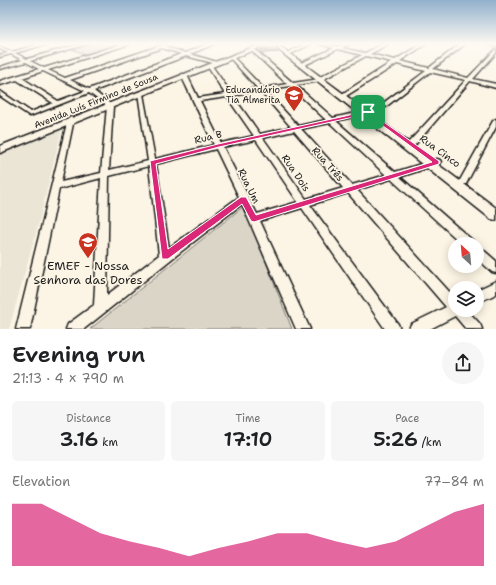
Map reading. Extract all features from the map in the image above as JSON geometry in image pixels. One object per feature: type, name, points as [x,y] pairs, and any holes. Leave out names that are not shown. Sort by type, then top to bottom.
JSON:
[{"type":"street","points":[[23,59],[91,92],[109,105],[100,309]]},
{"type":"street","points":[[0,68],[32,59]]},
{"type":"street","points":[[0,83],[78,59]]},
{"type":"street","points":[[65,80],[126,59]]},
{"type":"street","points":[[0,93],[27,114],[33,113],[173,59]]},
{"type":"street","points":[[199,59],[212,65]]},
{"type":"street","name":"Avenida Luís Firmino de Sousa","points":[[109,105],[226,59]]},
{"type":"street","name":"Avenida Luís Firmino de Sousa","points":[[212,65],[228,59]]},
{"type":"street","name":"Rua Três","points":[[233,59],[262,89],[448,300]]},
{"type":"street","points":[[261,59],[332,120],[461,237]]},
{"type":"street","name":"Rua Cinco","points":[[294,59],[411,144],[496,215]]},
{"type":"street","name":"Rua Cinco","points":[[297,59],[320,79],[344,94],[434,164],[463,182],[496,206]]},
{"type":"street","points":[[303,64],[313,59]]},
{"type":"street","points":[[197,100],[320,79],[357,59]]},
{"type":"street","points":[[382,59],[496,86]]},
{"type":"street","points":[[344,94],[402,59]]},
{"type":"street","points":[[368,113],[431,71],[445,59]]},
{"type":"street","points":[[411,144],[487,59]]},
{"type":"street","name":"Rua Dois","points":[[212,65],[258,137],[393,329]]},
{"type":"street","points":[[6,76],[11,80]]},
{"type":"street","name":"Avenida Luís Firmino de Sousa","points":[[0,150],[109,105],[185,76]]},
{"type":"street","name":"Rua Um","points":[[185,76],[243,199],[254,219],[303,329]]},
{"type":"street","points":[[18,78],[58,104]]},
{"type":"street","points":[[140,94],[152,162],[165,256]]},
{"type":"street","name":"Rua B","points":[[55,187],[218,146],[368,113]]},
{"type":"street","points":[[23,329],[70,121]]},
{"type":"street","name":"Avenida Luís Firmino de Sousa","points":[[0,146],[70,121]]},
{"type":"street","points":[[463,182],[496,121]]},
{"type":"street","points":[[254,219],[434,164]]},
{"type":"street","points":[[74,329],[165,256],[243,199]]},
{"type":"street","points":[[484,258],[496,268]]},
{"type":"street","points":[[484,294],[496,288]]},
{"type":"street","points":[[416,329],[448,312]]},
{"type":"street","points":[[464,317],[475,329]]},
{"type":"shaded area","points":[[62,129],[39,222],[9,329],[0,329],[0,154]]},
{"type":"shaded area","points":[[244,206],[292,329],[90,329]]},
{"type":"place","name":"Educandário Tia Almerita","points":[[294,112]]},
{"type":"place","name":"EMEF - Nossa Senhora das Dores","points":[[88,259]]},
{"type":"route","points":[[368,112],[437,162],[254,219],[243,199],[165,256],[152,162],[368,112]]}]
